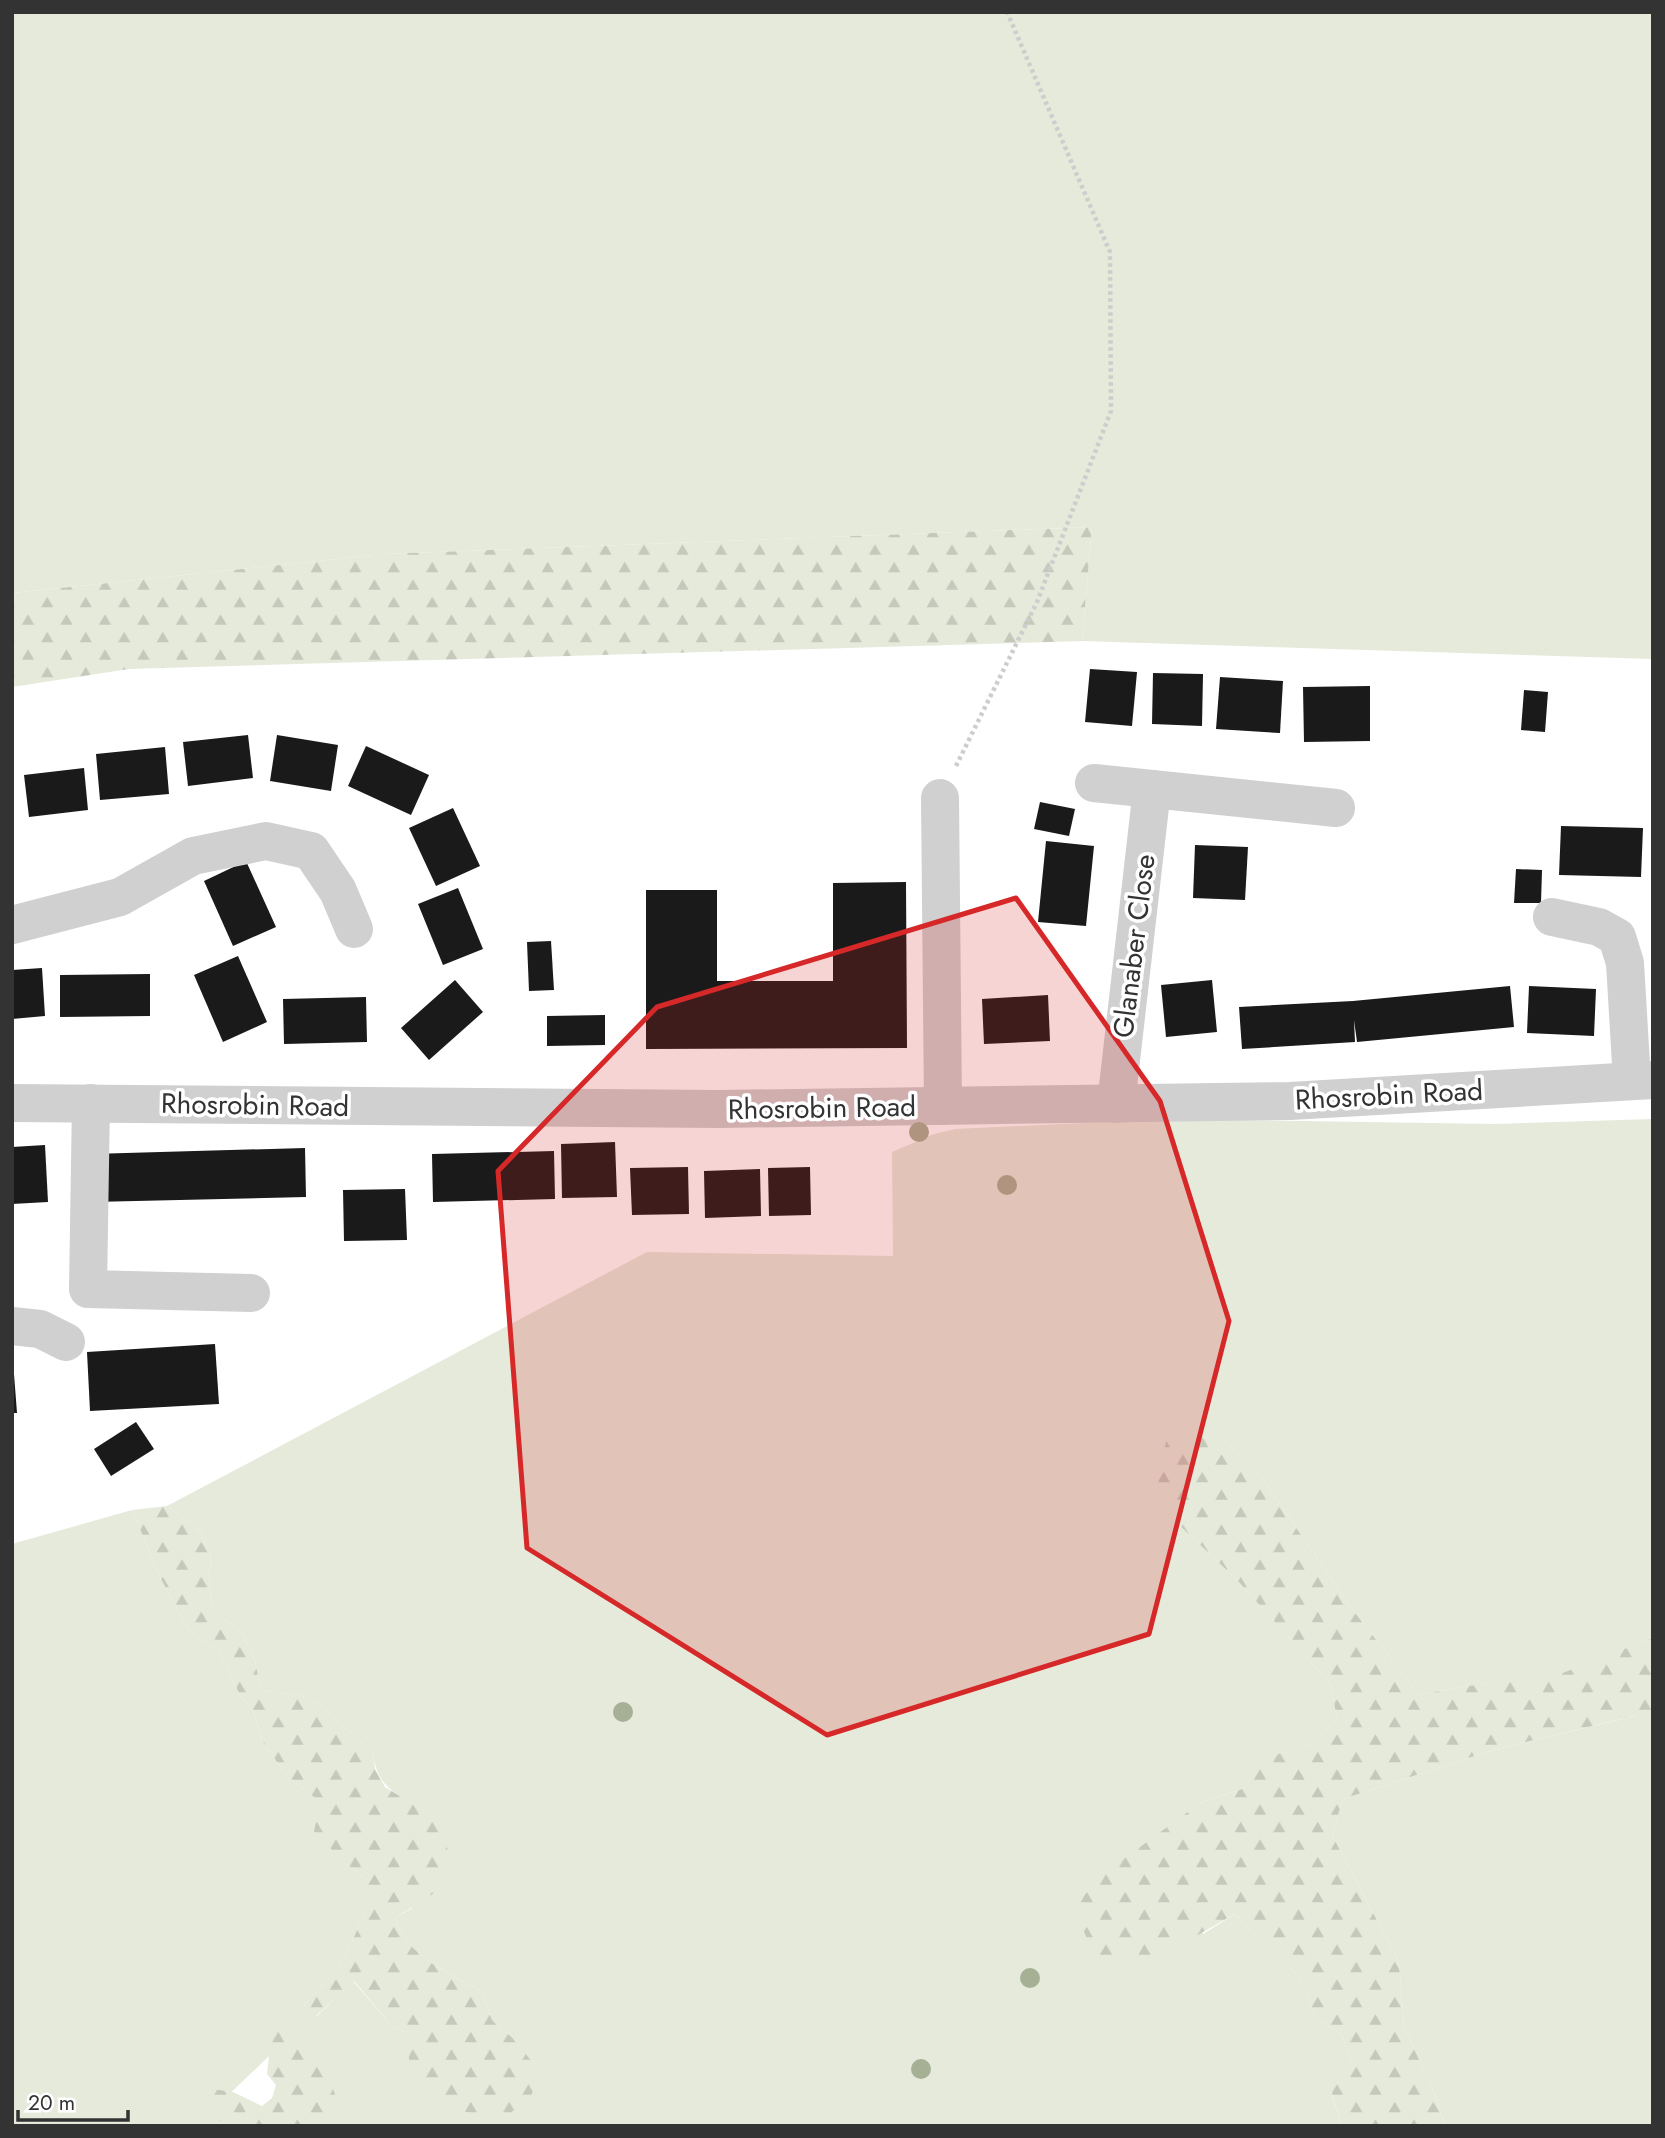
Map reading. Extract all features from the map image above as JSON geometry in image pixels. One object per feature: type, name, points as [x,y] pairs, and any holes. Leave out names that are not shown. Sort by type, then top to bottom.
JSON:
[{"type":"street","points":[[1094,783],[1336,808]]},
{"type":"street","name":"Glanaber Close","points":[[1116,1104],[1152,789]]},
{"type":"street","points":[[940,798],[943,1106]]},
{"type":"street","points":[[12,925],[120,897],[193,856],[266,841],[311,851],[338,891],[354,929]]},
{"type":"street","points":[[1552,917],[1599,927],[1617,937],[1625,963],[1642,1081]]},
{"type":"street","name":"Rhosrobin Road","points":[[12,1103],[719,1109],[1116,1104],[1290,1101],[1642,1081]]},
{"type":"street","points":[[91,1103],[88,1289],[251,1293]]},
{"type":"street","points":[[12,1326],[40,1329],[66,1342]]},
{"type":"path","points":[[940,798],[1037,602],[1111,411],[1110,251],[1007,12]]},
{"type":"highlighted area","points":[[1016,898],[1160,1101],[1229,1321],[1149,1634],[827,1735],[527,1548],[498,1171],[657,1007]]},
{"type":"green space","points":[[12,12],[1653,12],[1653,659],[1082,641],[1092,527],[384,554],[12,593]]},
{"type":"green space","points":[[1092,527],[1082,641],[129,669],[12,687],[12,593],[384,554]]},
{"type":"green space","points":[[1165,1119],[1495,1124],[1653,1119],[1653,1638],[1547,1680],[1465,1686],[1419,1695],[1349,1605],[1258,1472],[1223,1438],[1168,1437],[1157,1476],[1178,1524],[1237,1580],[1331,1685],[1337,1720],[1309,1744],[1264,1759],[1245,1788],[1200,1803],[1167,1830],[1203,1934],[1235,1914],[1300,1978],[1315,2017],[1342,2035],[1351,2063],[1331,2092],[1342,2126],[283,2126],[289,2037],[222,2101],[270,2126],[12,2126],[12,1544],[132,1510],[161,1579],[189,1631],[219,1652],[240,1695],[253,1711],[264,1744],[288,1777],[319,1801],[346,1864],[367,1880],[367,1908],[339,1968],[304,2005],[317,2016],[353,1981],[391,2025],[409,2034],[409,2063],[516,2041],[492,2020],[482,1992],[419,1953],[401,1932],[395,1918],[412,1908],[421,1809],[388,1787],[378,1774],[373,1753],[324,1708],[301,1695],[261,1691],[255,1661],[243,1634],[212,1610],[209,1580],[211,1556],[199,1530],[167,1506],[647,1252],[893,1256],[892,1152],[934,1134],[956,1129]]},
{"type":"green space","points":[[1168,1436],[1223,1438],[1258,1472],[1349,1605],[1419,1695],[1465,1686],[1547,1679],[1653,1638],[1653,1723],[1634,1716],[1493,1750],[1343,1799],[1332,1835],[1399,1962],[1404,2027],[1432,2087],[1445,2126],[1342,2126],[1331,2091],[1351,2063],[1342,2035],[1315,2017],[1300,1978],[1235,1914],[1143,1966],[1094,1955],[1073,1906],[1110,1869],[1200,1803],[1245,1788],[1263,1759],[1309,1744],[1337,1720],[1331,1685],[1237,1580],[1178,1524],[1156,1476]]},
{"type":"green space","points":[[167,1506],[199,1530],[211,1556],[209,1580],[212,1610],[243,1634],[255,1661],[261,1691],[301,1695],[324,1708],[373,1753],[375,1769],[385,1787],[421,1809],[445,1833],[449,1861],[439,1890],[395,1918],[401,1932],[419,1953],[482,1992],[492,2020],[516,2041],[538,2070],[532,2094],[505,2118],[466,2112],[435,2092],[409,2063],[409,2034],[391,2025],[354,1981],[316,2016],[304,2005],[339,1968],[367,1908],[367,1880],[346,1864],[314,1832],[319,1801],[288,1777],[264,1744],[253,1711],[240,1695],[219,1652],[189,1631],[161,1579],[132,1510]]},
{"type":"green space","points":[[1635,1716],[1653,1723],[1653,2126],[1445,2126],[1432,2087],[1404,2027],[1399,1962],[1332,1835],[1343,1799],[1493,1750]]},
{"type":"green space","points":[[278,2024],[301,2026],[334,2092],[335,2097],[330,2108],[316,2126],[241,2126],[217,2120],[203,2102],[212,2089],[233,2092],[262,2106],[272,2098],[276,2085],[267,2074],[271,2039]]},
{"type":"building","points":[[1090,669],[1137,672],[1132,726],[1085,722]]},
{"type":"building","points":[[1153,673],[1203,674],[1202,726],[1152,724]]},
{"type":"building","points":[[1220,677],[1283,681],[1280,733],[1216,729]]},
{"type":"building","points":[[1370,686],[1370,741],[1304,742],[1303,687]]},
{"type":"building","points":[[1524,690],[1548,692],[1545,732],[1521,730]]},
{"type":"building","points":[[248,735],[253,778],[188,786],[183,742]]},
{"type":"building","points":[[277,735],[338,745],[331,791],[270,781]]},
{"type":"building","points":[[366,746],[429,775],[411,815],[348,786]]},
{"type":"building","points":[[165,747],[169,794],[100,800],[96,754]]},
{"type":"building","points":[[84,768],[88,810],[29,817],[24,775]]},
{"type":"building","points":[[1040,802],[1075,809],[1069,836],[1034,829]]},
{"type":"building","points":[[453,808],[480,866],[436,886],[409,828]]},
{"type":"building","points":[[1561,826],[1643,828],[1641,877],[1559,875]]},
{"type":"building","points":[[1046,841],[1094,846],[1086,926],[1038,922]]},
{"type":"building","points":[[1195,845],[1248,847],[1245,900],[1193,898]]},
{"type":"building","points":[[246,861],[276,927],[233,946],[204,881]]},
{"type":"building","points":[[1516,869],[1542,870],[1541,903],[1514,903]]},
{"type":"building","points":[[906,882],[907,1048],[646,1049],[646,890],[717,890],[717,981],[833,981],[833,883]]},
{"type":"building","points":[[458,888],[483,949],[443,965],[418,904]]},
{"type":"building","points":[[551,941],[554,990],[529,991],[527,942]]},
{"type":"building","points":[[238,956],[267,1022],[223,1042],[194,975]]},
{"type":"building","points":[[42,968],[45,1016],[12,1019],[12,970]]},
{"type":"building","points":[[150,974],[150,1016],[60,1017],[60,975]]},
{"type":"building","points":[[455,980],[483,1012],[429,1060],[401,1028]]},
{"type":"building","points":[[1212,980],[1217,1032],[1166,1037],[1161,985]]},
{"type":"building","points":[[1510,986],[1514,1027],[1357,1042],[1354,1020],[1355,1042],[1242,1049],[1239,1007],[1353,1001]]},
{"type":"building","points":[[1529,986],[1596,989],[1594,1036],[1527,1033]]},
{"type":"building","points":[[1048,995],[1050,1041],[984,1044],[982,999]]},
{"type":"building","points":[[366,997],[367,1042],[284,1044],[283,999]]},
{"type":"building","points":[[605,1015],[605,1045],[547,1046],[547,1016]]},
{"type":"building","points":[[615,1142],[617,1197],[562,1198],[561,1144]]},
{"type":"building","points":[[45,1145],[48,1202],[12,1204],[12,1147]]},
{"type":"building","points":[[305,1148],[306,1197],[92,1202],[91,1154]]},
{"type":"building","points":[[554,1151],[555,1199],[433,1202],[432,1154]]},
{"type":"building","points":[[688,1167],[689,1214],[632,1215],[630,1168]]},
{"type":"building","points":[[810,1167],[811,1215],[769,1216],[768,1168]]},
{"type":"building","points":[[760,1169],[761,1216],[705,1218],[704,1171]]},
{"type":"building","points":[[405,1189],[407,1240],[344,1241],[343,1190]]},
{"type":"building","points":[[215,1344],[219,1404],[90,1411],[87,1352]]},
{"type":"building","points":[[14,1374],[17,1413],[12,1413]]},
{"type":"building","points":[[136,1422],[154,1449],[111,1476],[94,1449]]}]
